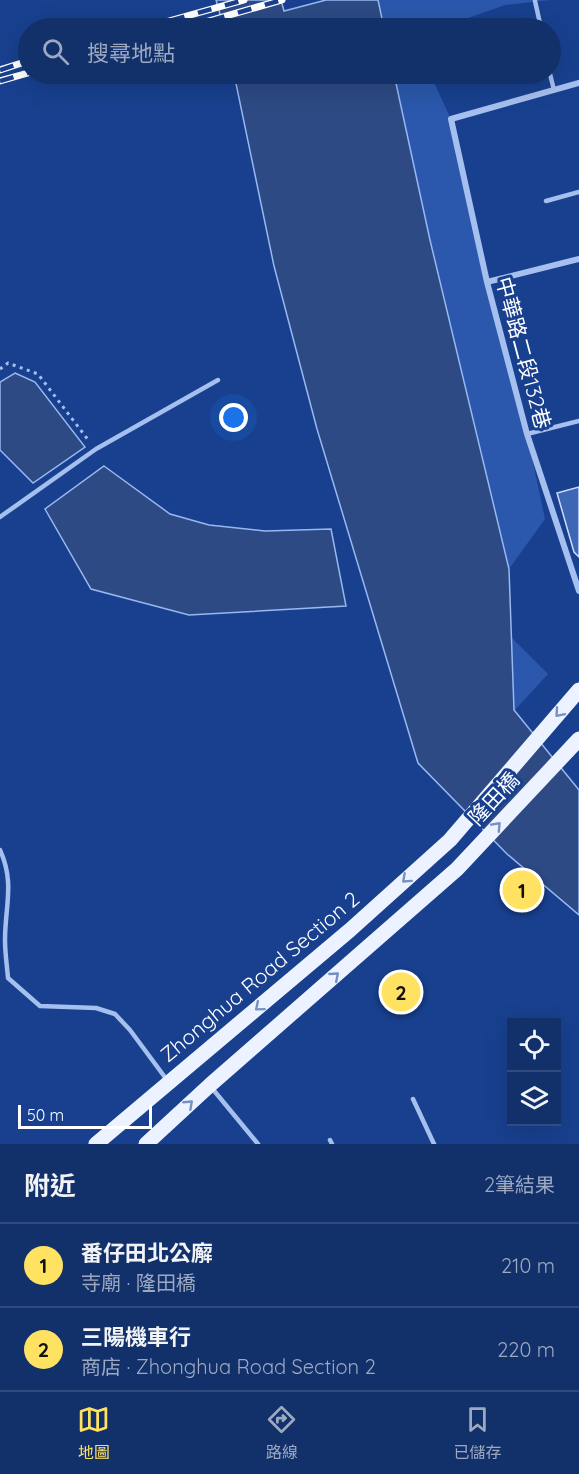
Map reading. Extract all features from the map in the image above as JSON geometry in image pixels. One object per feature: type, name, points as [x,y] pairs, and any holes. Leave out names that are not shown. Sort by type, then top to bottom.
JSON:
[{"type":"main road","name":"隆田橋","points":[[450,840],[579,690]]},
{"type":"main road","name":"隆田橋","points":[[210,1085],[457,869],[579,739]]},
{"type":"main road","name":"Zhonghua Road Section 2","points":[[96,1144],[350,930],[450,840]]},
{"type":"main road","points":[[146,1144],[210,1085]]},
{"type":"street","points":[[554,90],[579,83]]},
{"type":"street","name":"中華路二段132巷","points":[[554,90],[451,119],[487,282],[528,434],[579,591]]},
{"type":"street","points":[[487,282],[579,259]]},
{"type":"lane","points":[[535,2],[539,18]]},
{"type":"lane","points":[[552,84],[554,90]]},
{"type":"lane","points":[[546,201],[579,192]]},
{"type":"lane","points":[[0,517],[96,449],[218,380]]},
{"type":"lane","points":[[528,434],[579,421]]},
{"type":"lane","points":[[0,850],[7,866],[10,886],[5,940],[8,978],[40,1006],[96,1008],[115,1014],[130,1030],[168,1083]]},
{"type":"lane","points":[[210,1085],[258,1144]]},
{"type":"lane","points":[[413,1099],[434,1144]]},
{"type":"path","points":[[0,369],[8,363],[38,374],[96,449]]},
{"type":"shaded area","points":[[216,0],[281,0],[284,11],[326,0],[378,0],[382,18],[221,18]]},
{"type":"shaded area","points":[[326,0],[550,0],[505,5],[468,18],[300,18]]},
{"type":"shaded area","points":[[236,84],[396,84],[430,240],[509,569],[514,710],[579,790],[579,915],[507,854],[418,763],[317,429],[274,266]]},
{"type":"shaded area","points":[[295,84],[435,84],[451,119],[487,282],[527,434],[545,519],[509,569],[510,636],[548,674],[468,761],[418,763]]},
{"type":"shaded area","points":[[15,373],[35,382],[85,447],[33,483],[0,450],[0,382]]},
{"type":"shaded area","points":[[104,466],[170,514],[209,525],[265,531],[331,529],[346,606],[189,615],[91,589],[45,509]]},
{"type":"building","points":[[579,487],[579,557],[574,552],[557,493]]},
{"type":"building","points":[[529,883],[532,893],[515,896],[513,886]]},
{"type":"building","points":[[404,979],[414,992],[401,1006],[388,993]]},
{"type":"railway","points":[[180,18],[244,0]]},
{"type":"railway","points":[[219,18],[282,0]]},
{"type":"railway","points":[[0,70],[18,64]]},
{"type":"railway","points":[[0,81],[18,76]]},
{"type":"place","name":"番仔田北公廨","points":[[522,890]]},
{"type":"place","name":"三陽機車行","points":[[401,992]]}]
